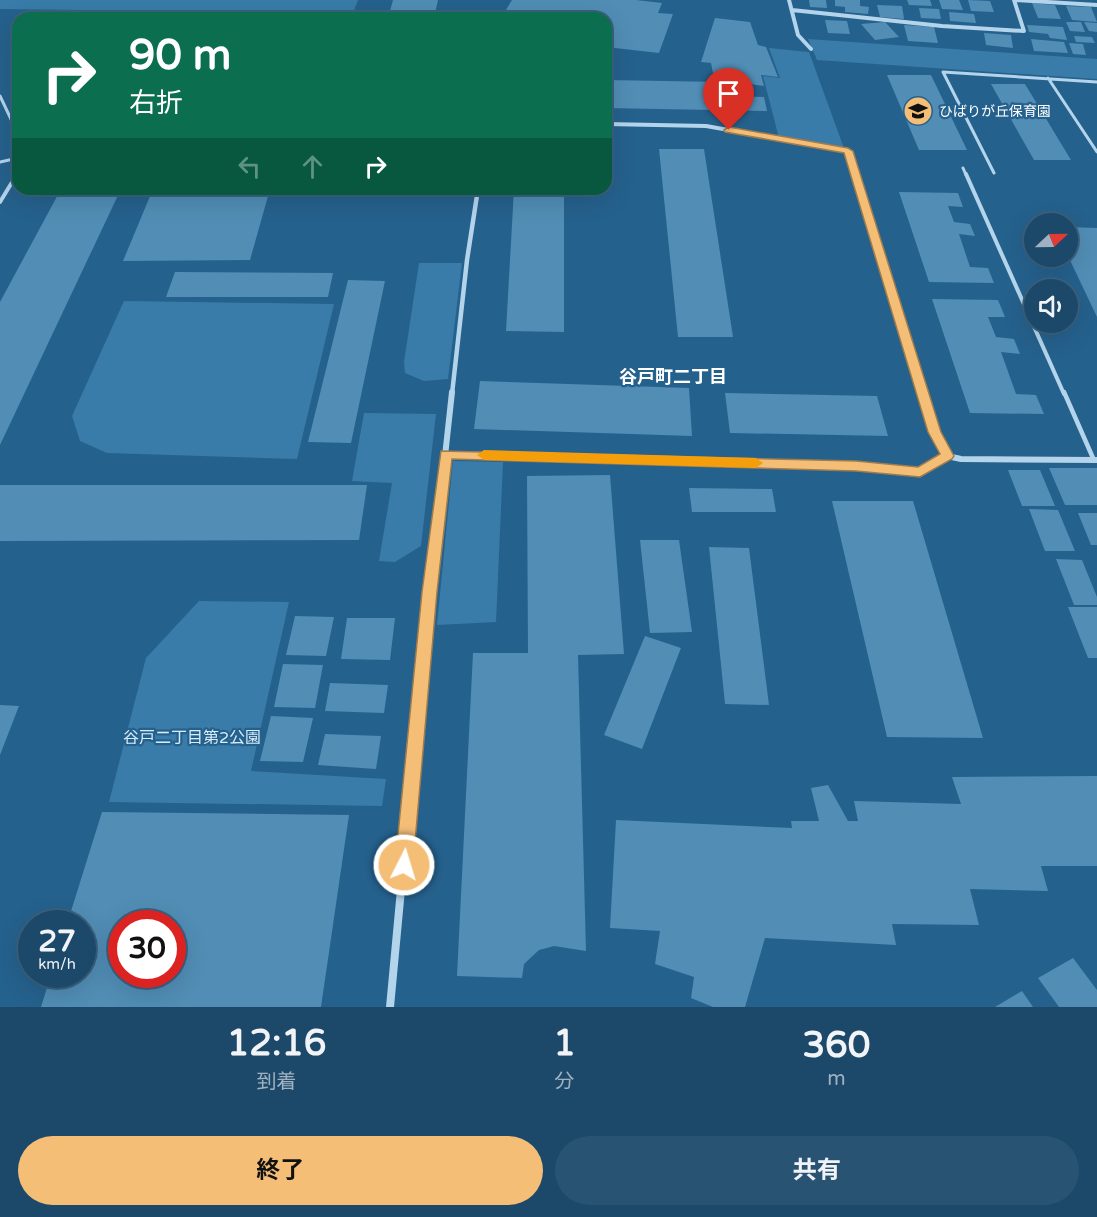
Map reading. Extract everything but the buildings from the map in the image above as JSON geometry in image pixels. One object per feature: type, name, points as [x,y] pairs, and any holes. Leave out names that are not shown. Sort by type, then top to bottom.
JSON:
[{"type":"street","points":[[789,0],[798,35],[811,49]]},
{"type":"street","points":[[792,10],[942,26],[1024,31],[1014,0],[1096,6]]},
{"type":"street","points":[[612,124],[706,126],[848,151],[935,432],[947,456]]},
{"type":"street","points":[[390,1007],[429,592],[467,260],[477,195]]},
{"type":"street","points":[[446,454],[856,466],[920,472],[947,456],[961,459],[1095,459]]},
{"type":"lane","points":[[994,173],[943,72],[1097,82]]},
{"type":"lane","points":[[1048,78],[1097,152]]},
{"type":"lane","points":[[0,96],[12,121]]},
{"type":"lane","points":[[963,168],[1095,459]]},
{"type":"lane","points":[[0,202],[12,182]]},
{"type":"green space","points":[[0,0],[358,0],[353,12],[0,9]]},
{"type":"green space","points":[[808,39],[1097,59],[1097,79],[817,60]]},
{"type":"green space","points":[[769,48],[809,52],[845,151],[779,138],[763,76],[780,78]]},
{"type":"green space","points":[[419,263],[462,263],[448,379],[424,381],[405,373],[404,362]]},
{"type":"green space","points":[[124,301],[334,304],[297,459],[107,453],[80,441],[72,416]]},
{"type":"green space","points":[[364,413],[436,414],[421,546],[395,562],[379,561],[392,483],[352,481]]},
{"type":"green space","points":[[453,461],[503,462],[496,622],[437,625]]},
{"type":"green space","name":"谷戸二丁目第2公園","points":[[199,601],[289,602],[251,771],[386,779],[382,806],[109,802],[146,658]]},
{"type":"slow traffic","points":[[484,455],[756,463]]},
{"type":"place","name":"ひばりが丘保育園","points":[[918,111]]},
{"type":"district","name":"谷戸町二丁目","points":[[673,377]]},
{"type":"route","points":[[404,865],[429,592],[446,454],[856,466],[920,472],[947,456],[935,432],[848,151],[729,130]]}]
